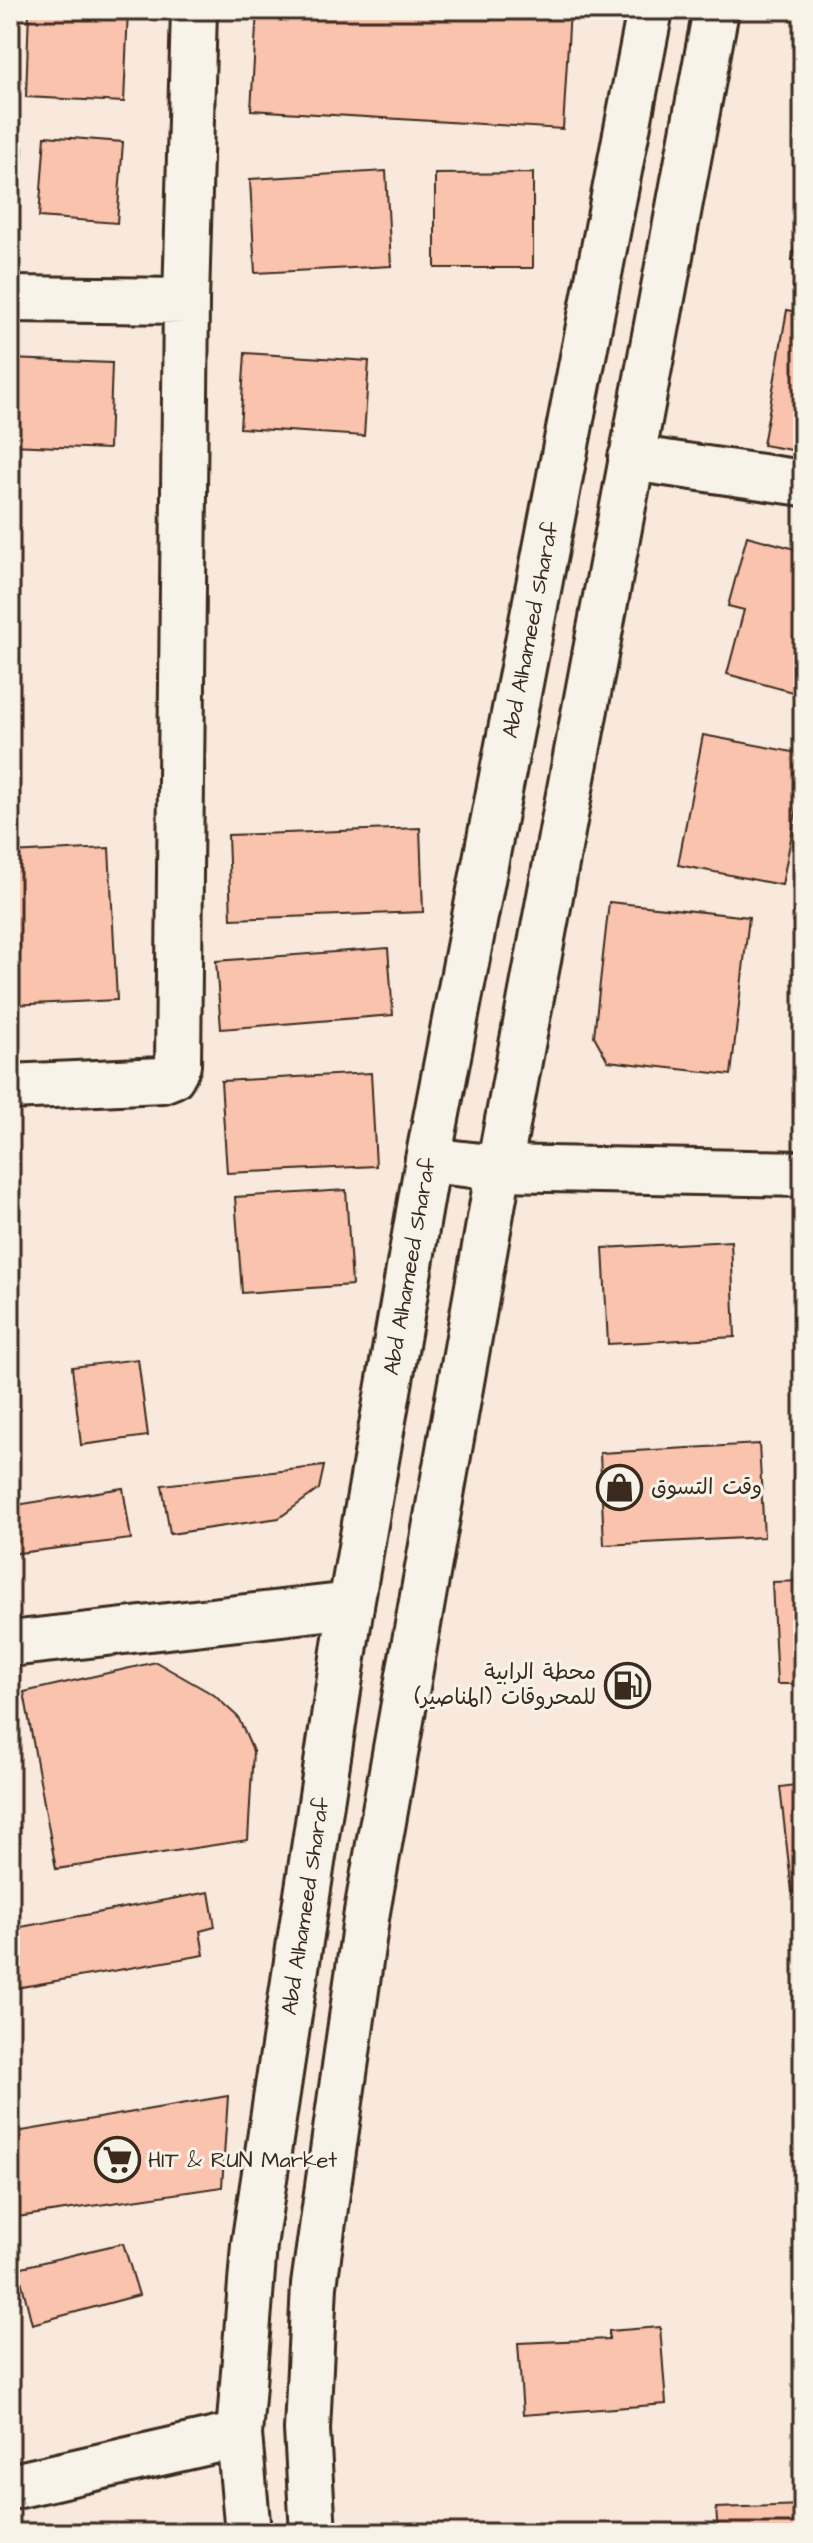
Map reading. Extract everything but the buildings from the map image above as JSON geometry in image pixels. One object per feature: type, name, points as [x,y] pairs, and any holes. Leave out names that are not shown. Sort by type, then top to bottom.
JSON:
[{"type":"main road","points":[[10,1087],[162,1080],[172,1076],[178,1065],[186,301],[194,10]]},
{"type":"main road","name":"Abd Alhameed Sharaf","points":[[248,2533],[239,2435],[254,2245],[351,1605],[428,1160],[650,10]]},
{"type":"main road","points":[[313,2533],[307,2430],[314,2285],[367,1912],[499,1168],[716,10]]},
{"type":"main road","points":[[10,299],[186,301]]},
{"type":"main road","points":[[631,458],[803,483]]},
{"type":"main road","points":[[428,1160],[499,1168],[803,1174]]},
{"type":"main road","points":[[10,1644],[351,1605]]},
{"type":"main road","points":[[10,2487],[239,2435]]},
{"type":"place","name":"وقت التسوق","points":[[620,1487]]},
{"type":"place","name":"محطة الرابية للمحروقات (المناصير)","points":[[627,1685]]},
{"type":"place","name":"HIT & RUN Market","points":[[117,2160]]}]
